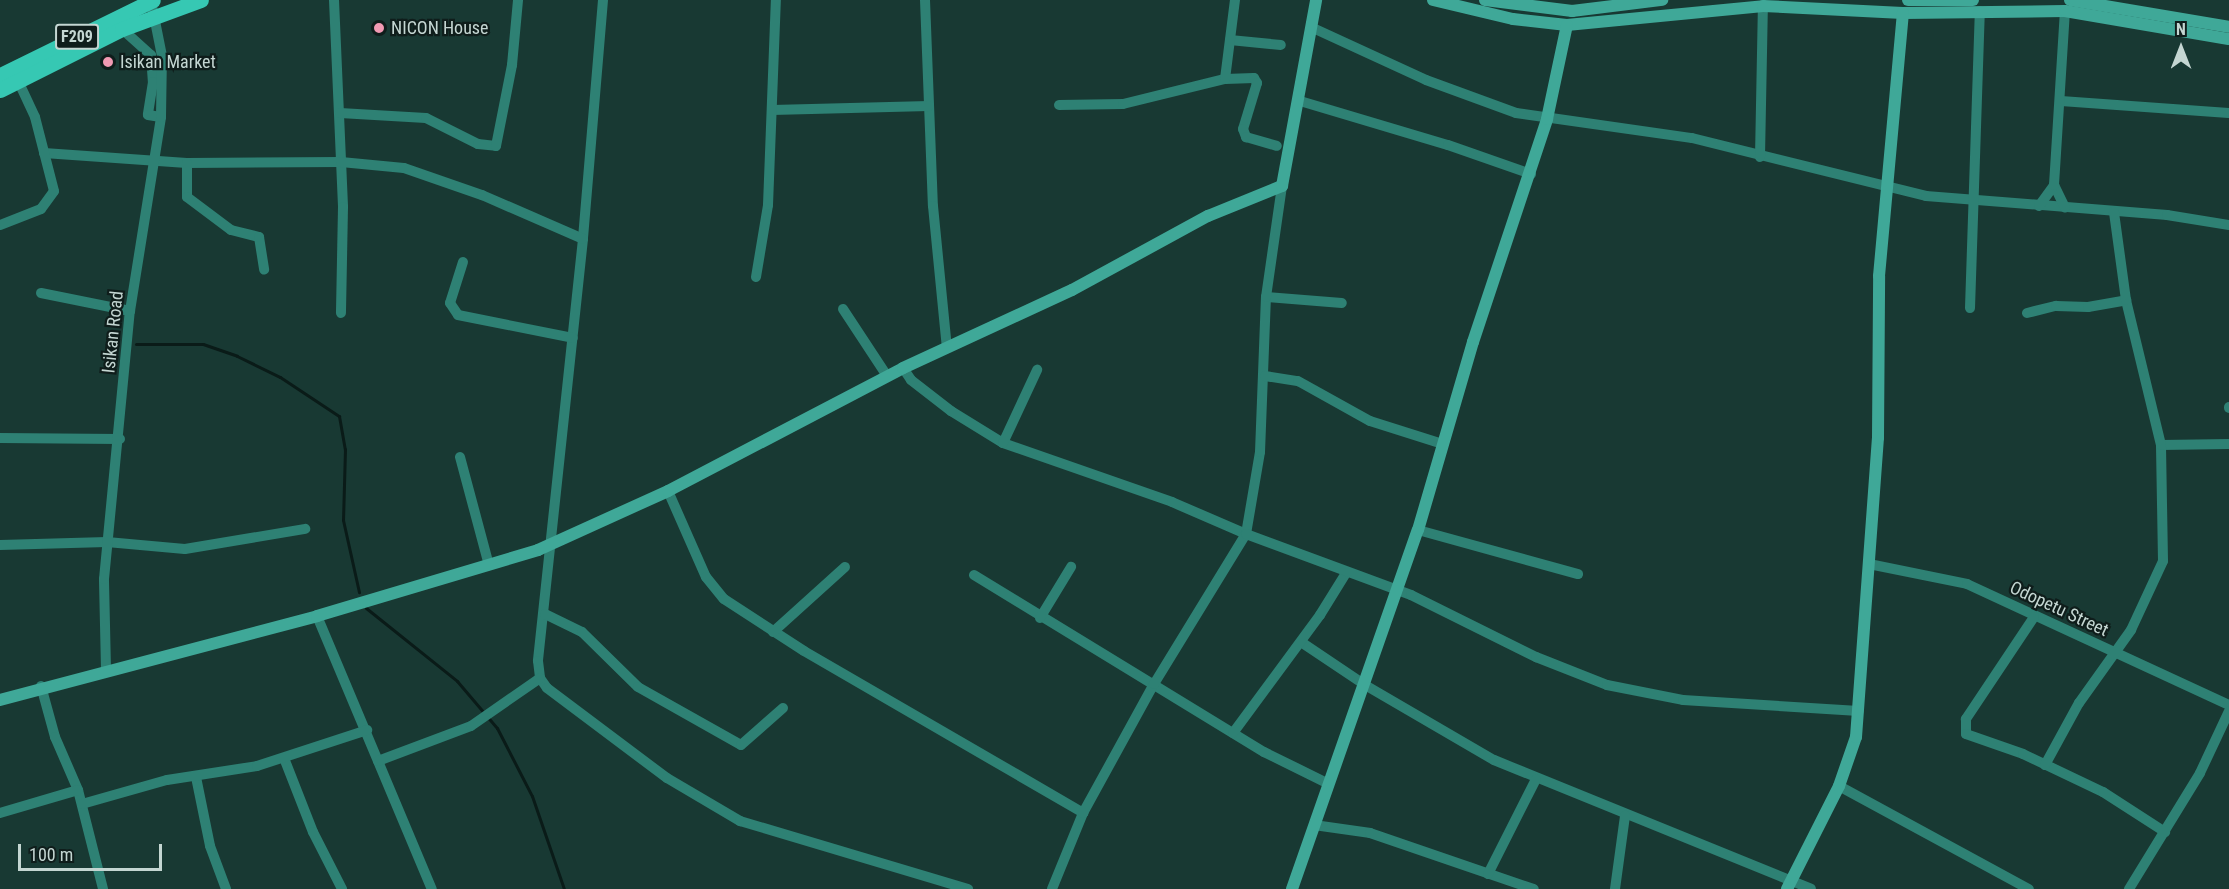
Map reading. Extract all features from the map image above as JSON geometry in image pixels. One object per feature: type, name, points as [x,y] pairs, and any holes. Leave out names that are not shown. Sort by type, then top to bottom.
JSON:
[{"type":"main road","name":"F209","points":[[0,75],[153,5],[201,0]]},
{"type":"main road","name":"F209","points":[[0,90],[122,29],[153,5]]},
{"type":"street","points":[[334,0],[340,113],[341,314]]},
{"type":"street","points":[[340,113],[426,118],[478,144],[496,146],[512,65],[518,0]]},
{"type":"street","points":[[603,0],[584,239],[545,614],[538,661],[540,678],[547,688],[668,778],[740,822],[968,889]]},
{"type":"street","points":[[756,277],[768,205],[777,0]]},
{"type":"street","points":[[925,0],[929,106],[947,348]]},
{"type":"street","points":[[1225,79],[1235,0]]},
{"type":"street","points":[[1052,889],[1083,813],[1154,684],[1246,534],[1260,452],[1265,376],[1266,297],[1282,186],[1300,101],[1316,0]]},
{"type":"street","points":[[1433,0],[1450,2],[1513,19],[1567,25],[1682,6],[1763,6],[1903,13],[2067,6],[2229,27]]},
{"type":"street","points":[[1485,0],[1551,10],[1662,0]]},
{"type":"street","points":[[1908,0],[1973,0]]},
{"type":"street","name":"Isikan Road","points":[[106,669],[102,622],[107,542],[120,439],[130,311],[156,161],[161,117],[162,56],[153,5]]},
{"type":"street","points":[[1761,157],[1763,6]]},
{"type":"street","points":[[2067,6],[2229,39]]},
{"type":"street","points":[[2065,208],[2054,185],[2067,6]]},
{"type":"street","points":[[1970,308],[1980,11]]},
{"type":"street","points":[[1789,885],[1839,786],[1856,737],[1878,438],[1879,276],[1903,13]]},
{"type":"street","points":[[1292,889],[1327,783],[1365,686],[1418,530],[1443,444],[1548,119],[1567,25]]},
{"type":"street","points":[[1313,28],[1484,103],[1548,119],[1692,138],[1761,157],[1886,184],[1899,190],[1975,202],[2114,212],[2229,225]]},
{"type":"street","points":[[122,29],[151,55],[153,82],[148,115],[161,117]]},
{"type":"street","points":[[1230,40],[1281,45]]},
{"type":"street","points":[[1059,105],[1123,104],[1225,79],[1254,78],[1257,82],[1243,129],[1246,137],[1277,146]]},
{"type":"street","points":[[0,225],[41,209],[51,200],[54,192],[35,117],[18,81]]},
{"type":"street","points":[[1300,101],[1448,145],[1531,174]]},
{"type":"street","points":[[2061,101],[2229,113]]},
{"type":"street","points":[[772,110],[929,106]]},
{"type":"street","points":[[44,153],[187,163],[341,162],[404,168],[439,179],[584,239]]},
{"type":"street","points":[[187,163],[187,197],[231,230],[259,237],[264,270]]},
{"type":"street","points":[[2039,206],[2054,185]]},
{"type":"street","points":[[0,699],[41,686],[317,616],[489,565],[552,543],[668,491],[903,368],[1071,290],[1208,216],[1282,186]]},
{"type":"street","points":[[2045,765],[2079,703],[2131,630],[2163,561],[2161,445],[2126,300],[2114,212]]},
{"type":"street","points":[[463,262],[450,303],[458,315],[573,338]]},
{"type":"street","points":[[41,293],[130,311]]},
{"type":"street","points":[[1266,297],[1341,303]]},
{"type":"street","points":[[2026,313],[2056,306],[2088,307],[2126,300]]},
{"type":"street","points":[[843,309],[887,376]]},
{"type":"street","points":[[903,368],[911,380],[951,411],[1003,443],[1172,502],[1395,593],[1411,596],[1536,657],[1607,685],[1683,700],[1859,711]]},
{"type":"street","points":[[1003,443],[1037,370]]},
{"type":"street","points":[[1265,376],[1298,381],[1370,421],[1443,444]]},
{"type":"street","points":[[0,438],[120,439]]},
{"type":"street","points":[[2161,445],[2229,444]]},
{"type":"street","points":[[460,457],[489,565]]},
{"type":"street","points":[[668,491],[712,588],[773,632],[1083,813]]},
{"type":"street","points":[[0,545],[107,542],[185,549],[305,530]]},
{"type":"street","points":[[1418,530],[1578,574]]},
{"type":"street","name":"Odopetu Street","points":[[1869,564],[1967,584],[2034,617],[2229,705]]},
{"type":"street","points":[[773,632],[845,567]]},
{"type":"street","points":[[1040,618],[1071,567]]},
{"type":"street","points":[[1233,733],[1300,642],[1346,573]]},
{"type":"street","points":[[974,575],[1040,618],[1233,733],[1327,783]]},
{"type":"street","points":[[545,614],[582,632],[638,687],[741,744],[783,708]]},
{"type":"street","points":[[317,616],[367,730],[432,889]]},
{"type":"street","points":[[2034,617],[1964,727],[1974,738],[2045,765],[2103,792],[2165,832]]},
{"type":"street","points":[[1300,642],[1365,686],[1494,760],[1789,885],[1811,889]]},
{"type":"street","points":[[378,761],[471,726],[540,678]]},
{"type":"street","points":[[41,686],[55,737],[78,790],[103,889]]},
{"type":"street","points":[[2129,889],[2200,773],[2229,711]]},
{"type":"street","points":[[82,804],[167,780],[196,777],[284,758],[367,730]]},
{"type":"street","points":[[284,758],[313,832],[342,889]]},
{"type":"street","points":[[196,777],[210,846],[226,889]]},
{"type":"street","points":[[1488,874],[1536,779]]},
{"type":"street","points":[[1839,786],[2029,889]]},
{"type":"street","points":[[0,813],[78,790]]},
{"type":"street","points":[[1615,889],[1625,816]]},
{"type":"street","points":[[1314,825],[1370,833],[1534,889]]},
{"type":"waterway","points":[[136,344],[203,344],[237,356],[280,377],[339,416],[345,449],[343,520],[359,592]]},
{"type":"waterway","points":[[366,608],[457,681],[497,728],[532,796],[564,889]]},
{"type":"place","name":"NICON House","points":[[379,28]]},
{"type":"place","name":"Isikan Market","points":[[108,62]]}]
